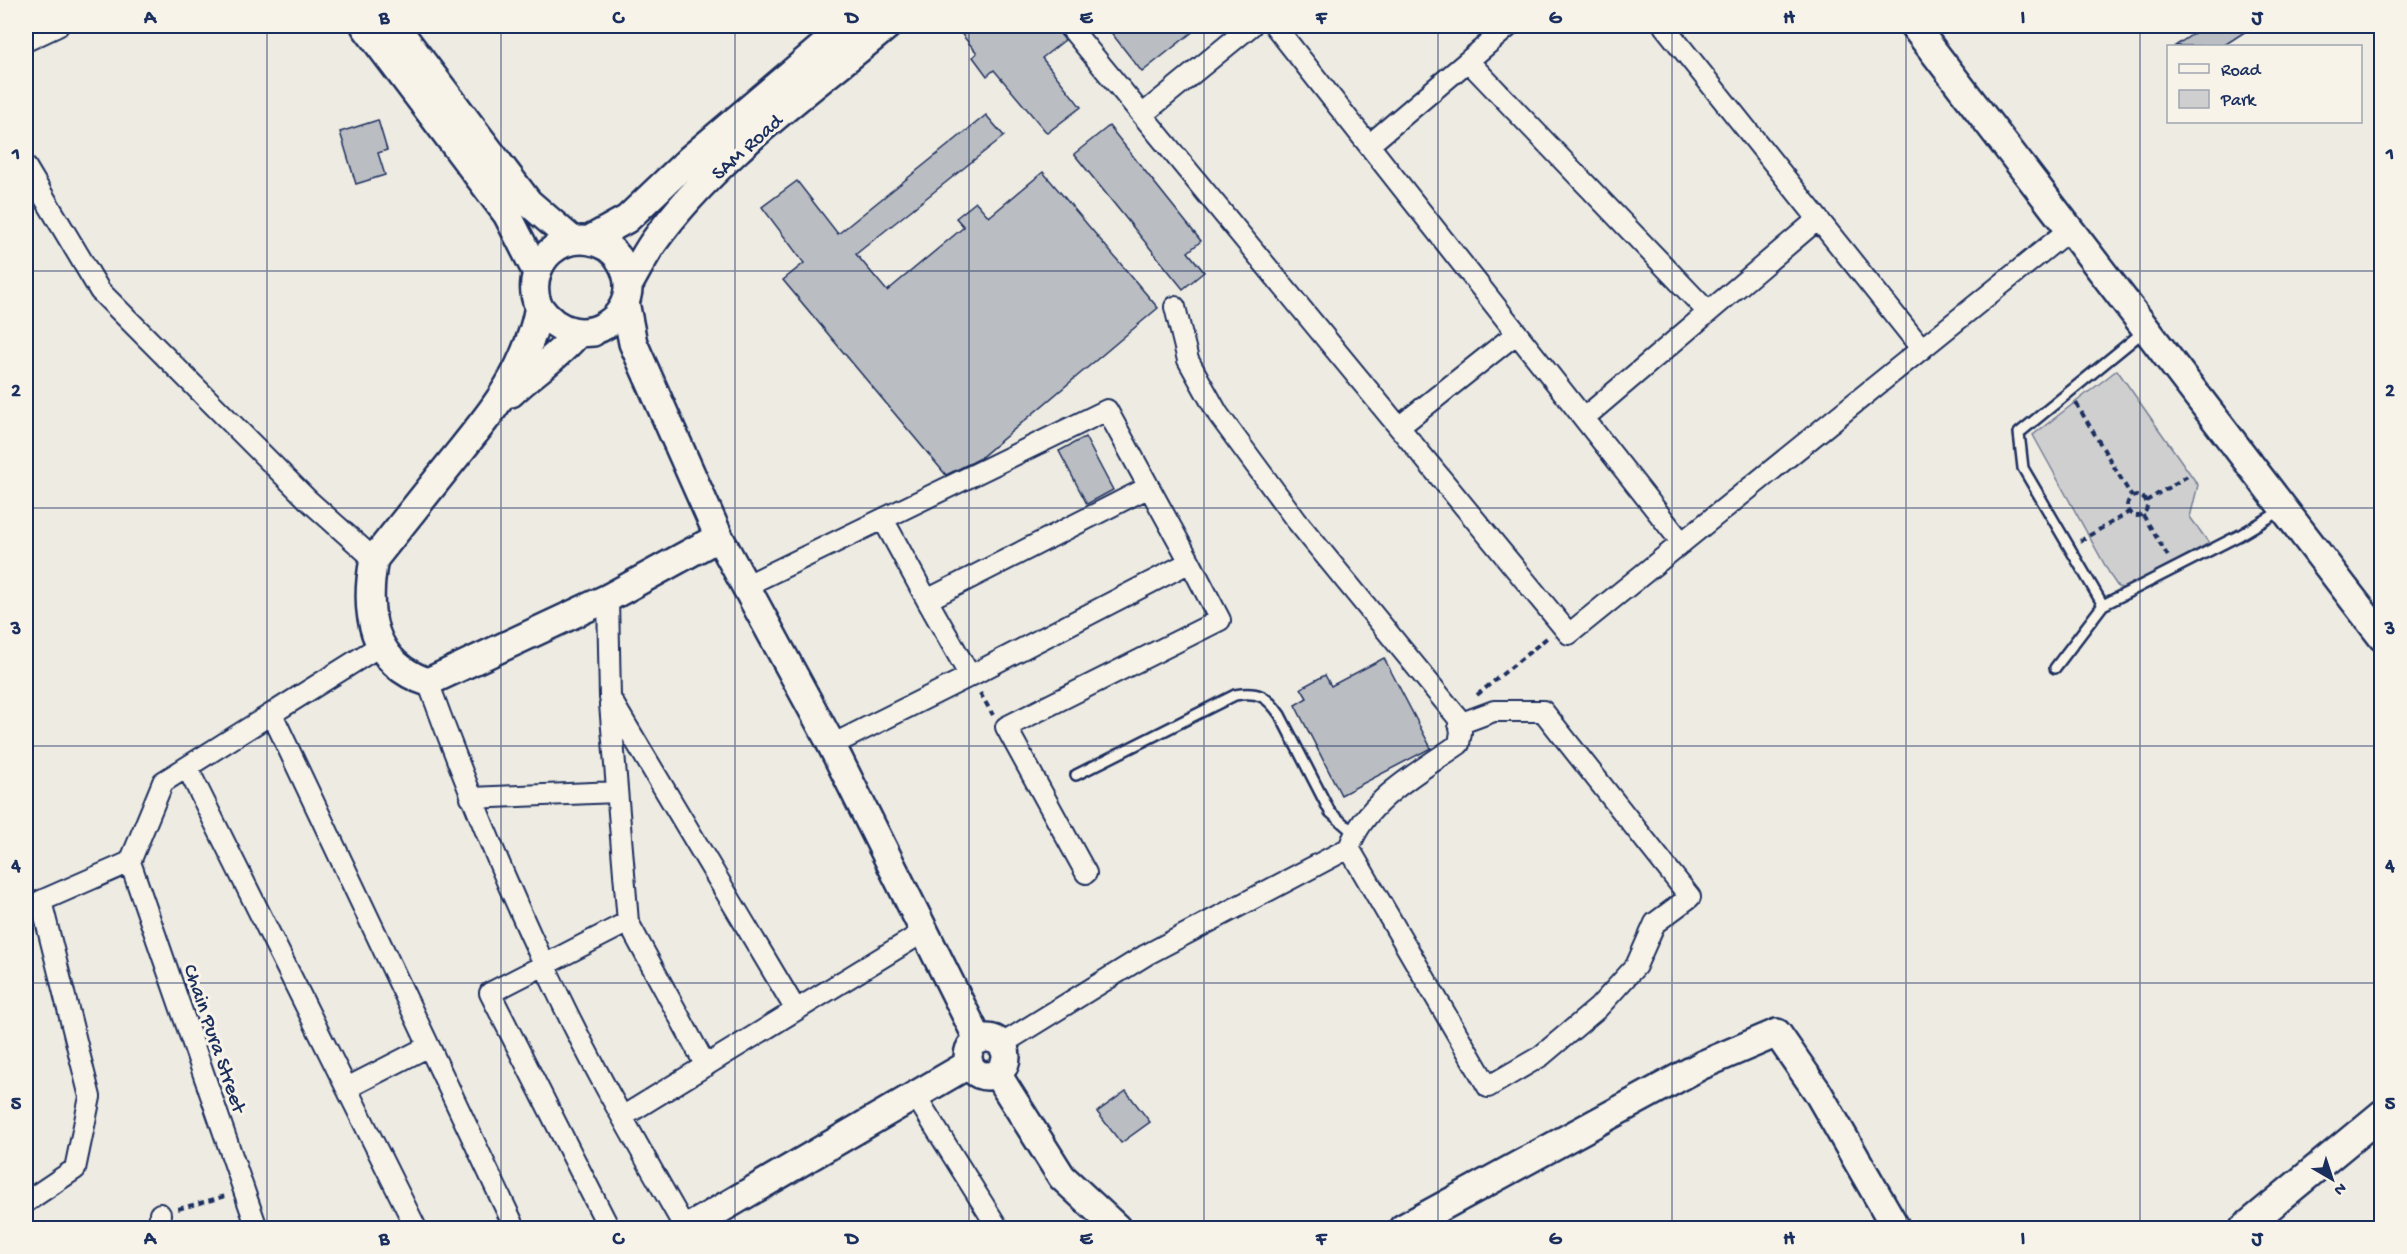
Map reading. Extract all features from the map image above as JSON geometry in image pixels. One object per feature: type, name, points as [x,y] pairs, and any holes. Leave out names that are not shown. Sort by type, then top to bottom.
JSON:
[{"type":"street","points":[[26,41],[58,26]]},
{"type":"street","points":[[365,26],[507,214],[536,271]]},
{"type":"street","points":[[395,26],[528,202],[581,240],[602,244],[621,261],[633,343],[719,537],[832,745],[983,1049],[978,1074],[990,1076],[997,1074],[1062,1177],[1117,1228]]},
{"type":"street","points":[[633,343],[622,334],[610,331],[578,333],[555,325],[539,308],[534,292],[536,271],[548,253],[560,245],[581,240],[627,219],[690,159],[847,26]]},
{"type":"street","name":"SAM Road","points":[[627,294],[653,244],[685,203],[724,163],[887,26]]},
{"type":"street","points":[[1069,26],[1569,634],[2070,229]]},
{"type":"street","points":[[1142,115],[1251,26]]},
{"type":"street","points":[[1275,26],[1682,543]]},
{"type":"street","points":[[1369,145],[1509,26]]},
{"type":"street","points":[[1664,26],[1922,349]]},
{"type":"street","points":[[1914,26],[2382,637]]},
{"type":"street","points":[[1468,61],[1708,312]]},
{"type":"street","points":[[26,167],[100,291],[308,500],[374,560]]},
{"type":"street","points":[[1584,418],[1818,219]]},
{"type":"street","points":[[627,294],[618,315],[607,325],[578,333],[563,351],[531,374],[489,415],[374,560],[369,586],[370,614],[381,645],[395,666],[411,677],[428,682],[608,598],[719,537]]},
{"type":"street","points":[[428,682],[471,798],[544,966],[622,1117],[686,1228],[915,1095],[983,1049],[1146,955],[1352,841],[1390,792],[1459,744],[1457,718],[1296,519],[1218,414],[1188,360],[1174,307]]},
{"type":"street","points":[[489,415],[518,367],[539,308]]},
{"type":"street","points":[[1399,427],[1517,333]]},
{"type":"street","points":[[746,586],[1107,410],[1220,620],[1006,727],[1086,873]]},
{"type":"street","points":[[927,600],[1149,487]]},
{"type":"street","points":[[883,519],[970,676]]},
{"type":"street","points":[[832,745],[1190,562]]},
{"type":"street","points":[[608,598],[609,698],[628,922],[706,1065]]},
{"type":"street","points":[[26,1202],[75,1169],[90,1097],[33,906],[130,862],[163,782],[381,645]]},
{"type":"street","points":[[609,698],[796,1010]]},
{"type":"street","points":[[1352,841],[1488,1088],[1541,1056],[1598,1008],[1636,966],[1655,923],[1690,897],[1543,711],[1494,711],[1457,718]]},
{"type":"street","points":[[272,714],[515,1228]]},
{"type":"street","points":[[187,767],[416,1228]]},
{"type":"street","points":[[471,798],[617,792]]},
{"type":"street","name":"Chain Pura Street","points":[[130,862],[257,1228]]},
{"type":"street","points":[[609,1228],[490,993],[628,922]]},
{"type":"street","points":[[622,1117],[925,931]]},
{"type":"street","points":[[1404,1228],[1702,1065],[1777,1033],[1818,1091],[1896,1228]]},
{"type":"street","points":[[347,1088],[429,1046]]},
{"type":"street","points":[[915,1095],[998,1228]]},
{"type":"street","points":[[2244,1228],[2382,1114]]},
{"type":"lane","points":[[2103,605],[2023,468],[2019,433],[2146,330]]},
{"type":"lane","points":[[2055,668],[2103,605],[2175,569],[2284,509]]},
{"type":"lane","points":[[1076,775],[1235,695],[1250,692],[1262,695],[1272,702],[1330,812],[1352,841]]},
{"type":"path","points":[[2070,392],[2132,497]]},
{"type":"path","points":[[2146,501],[2191,474]]},
{"type":"path","points":[[2138,495],[2146,501],[2147,510],[2143,515],[2134,516],[2129,512],[2127,502],[2132,497],[2138,495]]},
{"type":"path","points":[[2069,547],[2129,512]]},
{"type":"path","points":[[2143,515],[2175,569]]},
{"type":"path","points":[[1457,718],[1563,626]]},
{"type":"path","points":[[970,676],[998,724],[1006,727]]},
{"type":"path","points":[[160,1221],[244,1191]]},
{"type":"green space","points":[[2117,370],[2198,485],[2190,517],[2209,543],[2127,589],[2118,587],[2112,578],[2033,435]]},
{"type":"building","points":[[955,26],[1053,26],[1065,40],[1042,58],[1081,107],[1047,133],[994,70],[987,76],[973,57],[977,53]]},
{"type":"building","points":[[1106,26],[1200,26],[1142,72]]},
{"type":"building","points":[[2205,26],[2254,26],[2225,45],[2176,45]]},
{"type":"building","points":[[986,115],[1004,136],[856,254],[887,291],[964,227],[956,218],[976,202],[989,217],[1043,172],[1158,308],[979,459],[946,475],[783,280],[804,263],[762,207],[797,181],[838,234]]},
{"type":"building","points":[[378,120],[387,150],[378,153],[385,175],[356,184],[340,132]]},
{"type":"building","points":[[1109,126],[1201,241],[1188,252],[1204,272],[1183,289],[1074,154]]},
{"type":"building","points":[[1085,437],[1113,490],[1087,504],[1059,451]]},
{"type":"building","points":[[1384,658],[1431,748],[1341,795],[1295,705],[1307,698],[1301,688],[1325,675],[1331,686]]},
{"type":"building","points":[[1126,1091],[1150,1122],[1121,1143],[1097,1112]]}]
